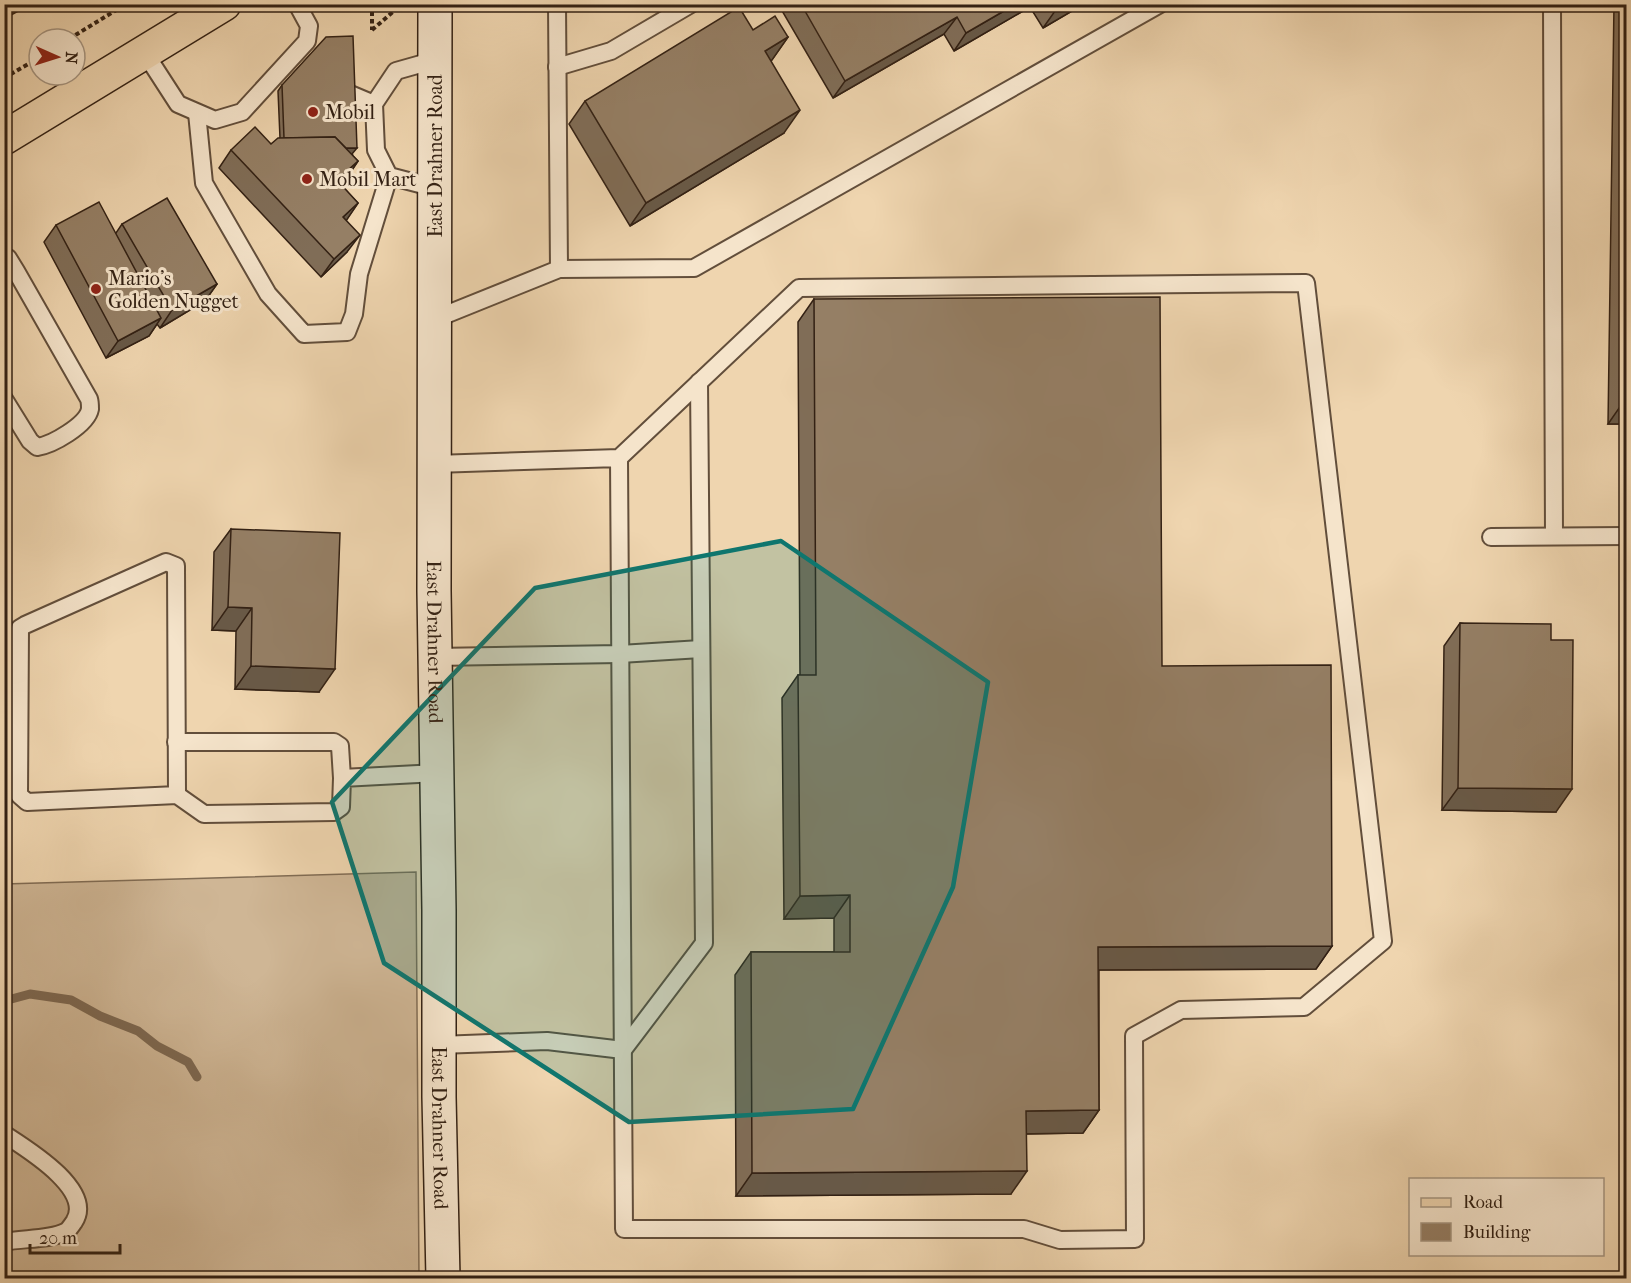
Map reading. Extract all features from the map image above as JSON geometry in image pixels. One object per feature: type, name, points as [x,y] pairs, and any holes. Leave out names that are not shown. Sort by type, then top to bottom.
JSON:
[{"type":"main road","points":[[4,138],[145,53],[191,13],[224,4]]},
{"type":"street","name":"East Drahner Road","points":[[435,4],[435,657],[443,1278]]},
{"type":"lane","points":[[145,53],[178,104],[214,120],[242,112],[307,41],[309,26],[297,4]]},
{"type":"lane","points":[[557,4],[559,269]]},
{"type":"lane","points":[[557,67],[611,51],[691,4]]},
{"type":"lane","points":[[435,319],[559,269],[694,268],[1160,4]]},
{"type":"lane","points":[[1552,4],[1554,536]]},
{"type":"lane","points":[[197,113],[204,183],[268,294],[304,334],[347,332],[354,314],[359,274],[389,176],[376,150],[374,104],[396,71],[435,60]]},
{"type":"lane","points":[[284,66],[303,74]]},
{"type":"lane","points":[[324,83],[374,104]]},
{"type":"lane","points":[[389,176],[435,188]]},
{"type":"lane","points":[[4,258],[8,258],[89,399],[90,409],[80,424],[47,446],[37,447],[30,441],[4,399]]},
{"type":"lane","points":[[435,464],[619,458],[799,288],[1305,283],[1383,941],[1304,1007],[1181,1010],[1134,1036],[1135,1239],[1060,1240],[1024,1229],[624,1228],[619,458]]},
{"type":"lane","points":[[623,1050],[704,943],[699,382]]},
{"type":"lane","points":[[1491,537],[1626,536]]},
{"type":"lane","points":[[177,742],[334,742],[340,746],[341,807],[334,812],[204,814],[177,795],[27,802],[22,800],[19,795],[20,628],[24,624],[166,562],[176,567],[177,795]]},
{"type":"lane","points":[[435,657],[620,654],[701,649]]},
{"type":"lane","points":[[342,778],[437,772]]},
{"type":"lane","points":[[439,1044],[547,1041],[623,1050]]},
{"type":"lane","points":[[4,1134],[51,1168],[70,1186],[78,1205],[78,1216],[68,1231],[58,1235],[4,1242]]},
{"type":"path","points":[[87,28],[126,4]]},
{"type":"path","points":[[372,4],[372,30],[402,4]]},
{"type":"path","points":[[4,78],[27,64]]},
{"type":"highlighted area","points":[[781,541],[988,682],[953,887],[853,1109],[629,1122],[384,963],[332,802],[535,588]]},
{"type":"shaded area","points":[[416,872],[419,1278],[5,1278],[4,884]]},
{"type":"building","points":[[801,4],[1016,4],[966,33],[957,17],[845,81]]},
{"type":"building","points":[[1051,4],[1066,4],[1055,11]]},
{"type":"building","points":[[739,7],[753,30],[775,16],[788,37],[765,51],[800,110],[646,203],[585,101]]},
{"type":"building","points":[[353,36],[357,148],[346,148],[335,137],[284,138],[282,85],[326,37]]},
{"type":"building","points":[[255,127],[271,144],[278,138],[335,137],[358,161],[337,180],[358,203],[343,217],[360,235],[334,259],[231,150]]},
{"type":"building","points":[[167,198],[217,284],[172,310],[122,224]]},
{"type":"building","points":[[99,202],[161,318],[118,341],[56,225]]},
{"type":"building","points":[[1626,224],[1626,401],[1624,401]]},
{"type":"building","points":[[1160,297],[1162,666],[1331,665],[1332,946],[1098,947],[1099,1110],[1026,1111],[1027,1171],[752,1173],[751,952],[850,952],[850,895],[800,896],[798,675],[816,675],[814,299]]},
{"type":"building","points":[[231,529],[340,533],[335,669],[251,666],[252,608],[228,607]]},
{"type":"building","points":[[1460,623],[1551,624],[1551,640],[1573,640],[1572,789],[1458,788]]},
{"type":"waterway","points":[[4,1001],[30,994],[71,1000],[100,1016],[138,1031],[157,1046],[188,1062],[197,1077]]},
{"type":"place","name":"Mobil","points":[[313,112]]},
{"type":"place","name":"Mobil Mart","points":[[307,179]]},
{"type":"place","name":"Mario's Golden Nugget","points":[[96,289]]}]
